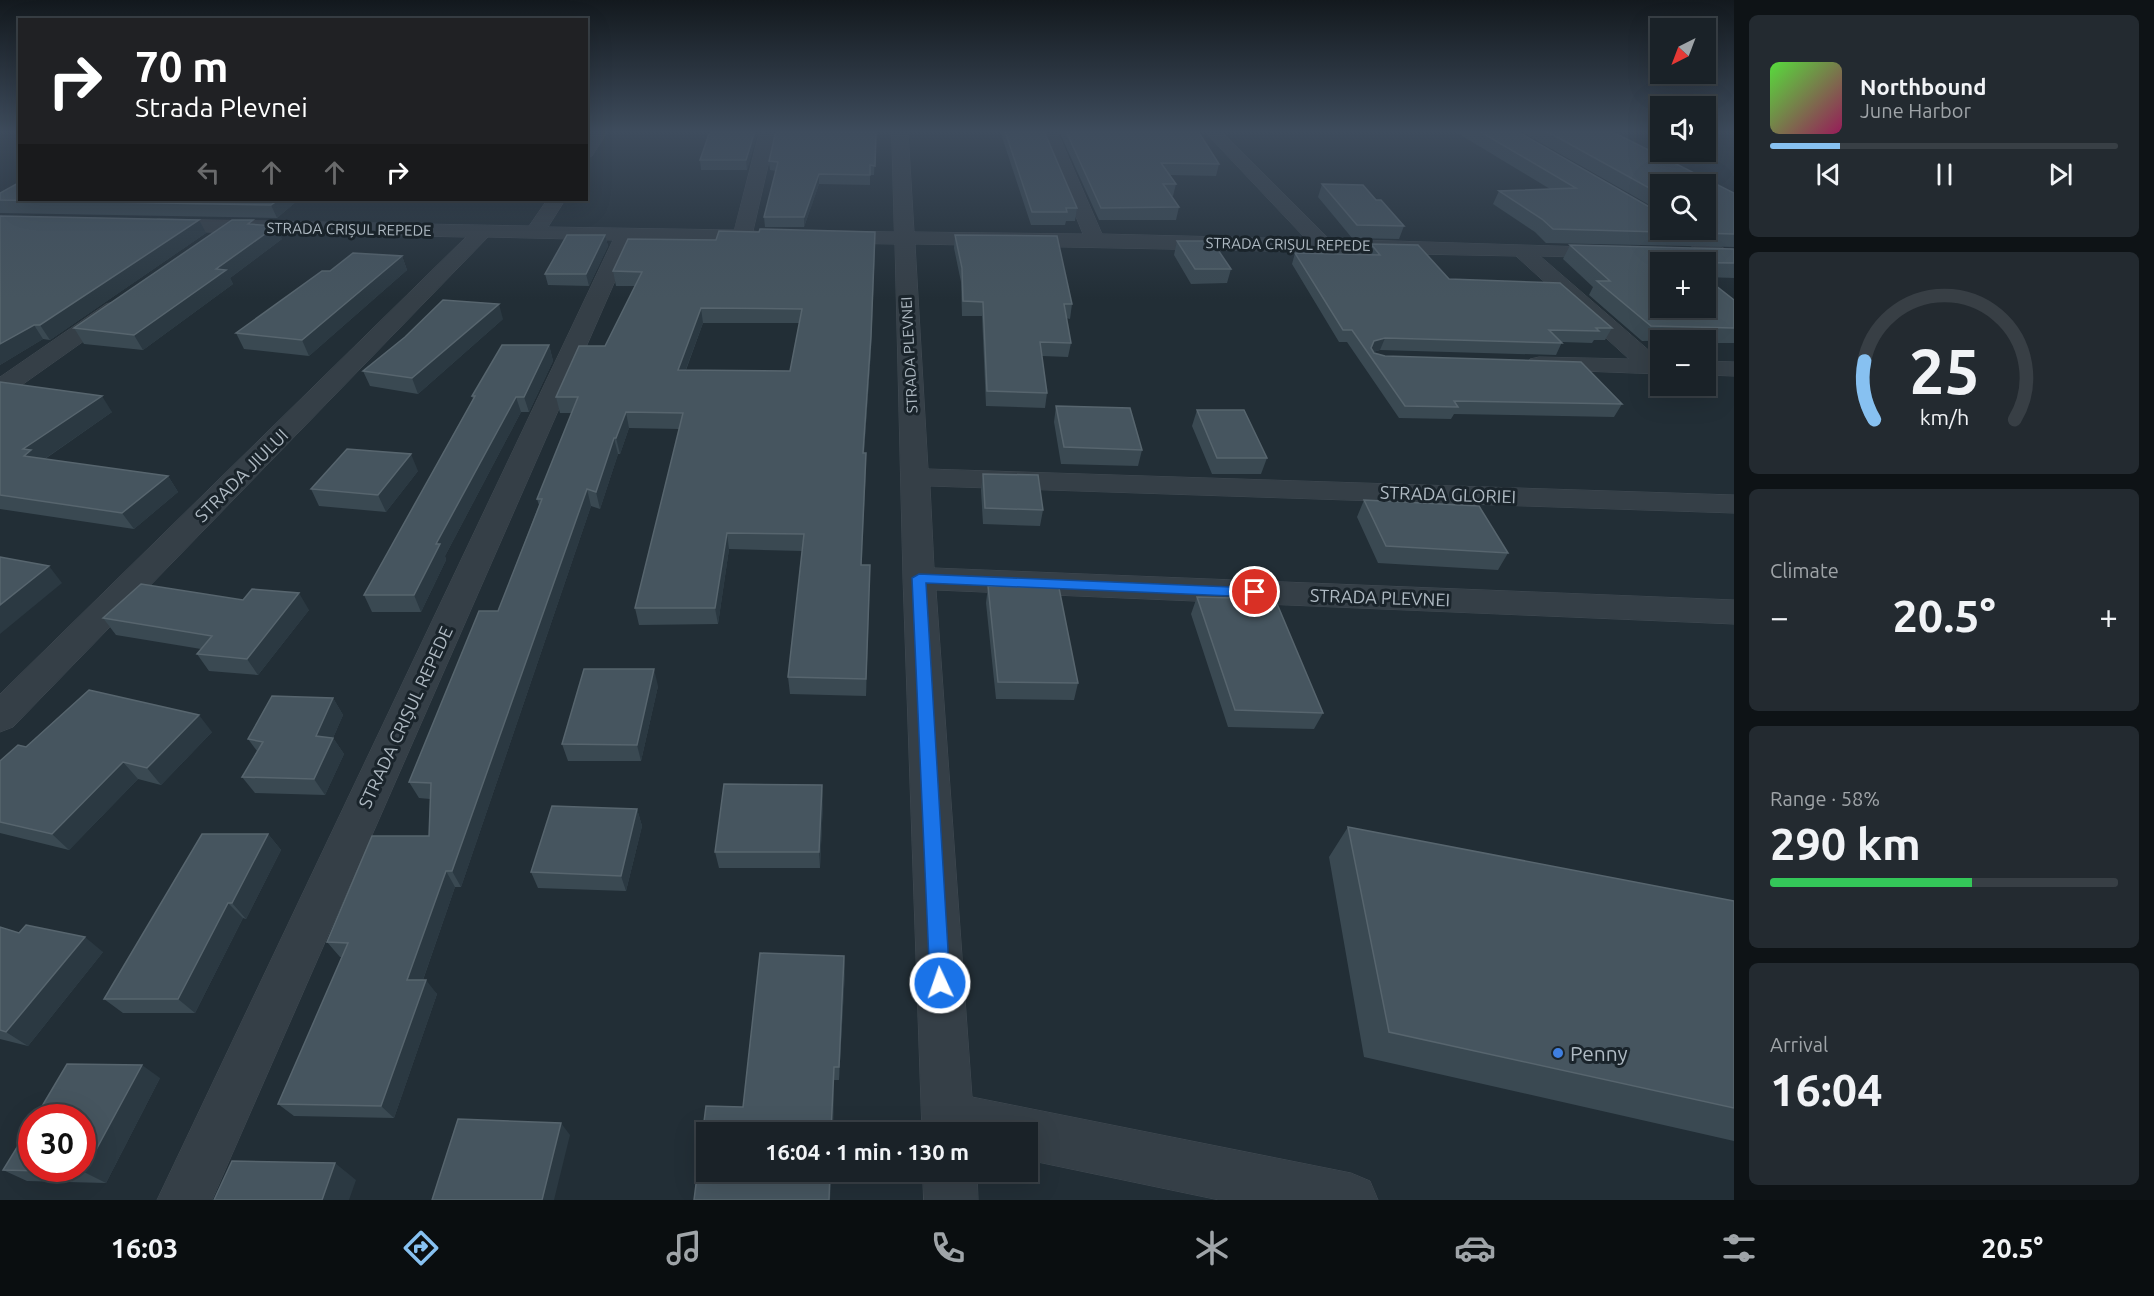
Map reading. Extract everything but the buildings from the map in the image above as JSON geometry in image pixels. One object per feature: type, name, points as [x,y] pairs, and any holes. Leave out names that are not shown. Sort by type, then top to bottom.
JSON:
[{"type":"street","points":[[742,236],[754,187]]},
{"type":"street","name":"STRADA PLEVNEI","points":[[902,187],[919,578],[947,1122]]},
{"type":"street","points":[[1072,187],[1095,240]]},
{"type":"street","points":[[1267,187],[1323,244]]},
{"type":"street","points":[[534,232],[555,201]]},
{"type":"street","name":"STRADA CRIȘUL REPEDE","points":[[135,224],[777,237]]},
{"type":"street","points":[[204,246],[233,226]]},
{"type":"street","name":"STRADA JIULUI","points":[[0,717],[482,232]]},
{"type":"street","name":"STRADA CRIȘUL REPEDE","points":[[184,1200],[626,234]]},
{"type":"street","name":"STRADA CRIȘUL REPEDE","points":[[812,237],[1323,244],[1626,252]]},
{"type":"street","points":[[1701,240],[1729,252]]},
{"type":"street","points":[[1715,240],[1729,252]]},
{"type":"street","points":[[1521,250],[1650,362]]},
{"type":"street","points":[[0,389],[136,294]]},
{"type":"street","points":[[1522,363],[1650,367]]},
{"type":"street","points":[[1716,368],[1734,369]]},
{"type":"street","name":"STRADA GLORIEI","points":[[915,477],[1734,504]]},
{"type":"street","name":"STRADA PLEVNEI","points":[[919,578],[1734,612]]},
{"type":"street","points":[[1038,1136],[1351,1200]]},
{"type":"street","points":[[950,1182],[951,1200]]},
{"type":"place","name":"Penny","points":[[1558,1053]]},
{"type":"route","points":[[940,983],[919,578],[1255,592]]}]
